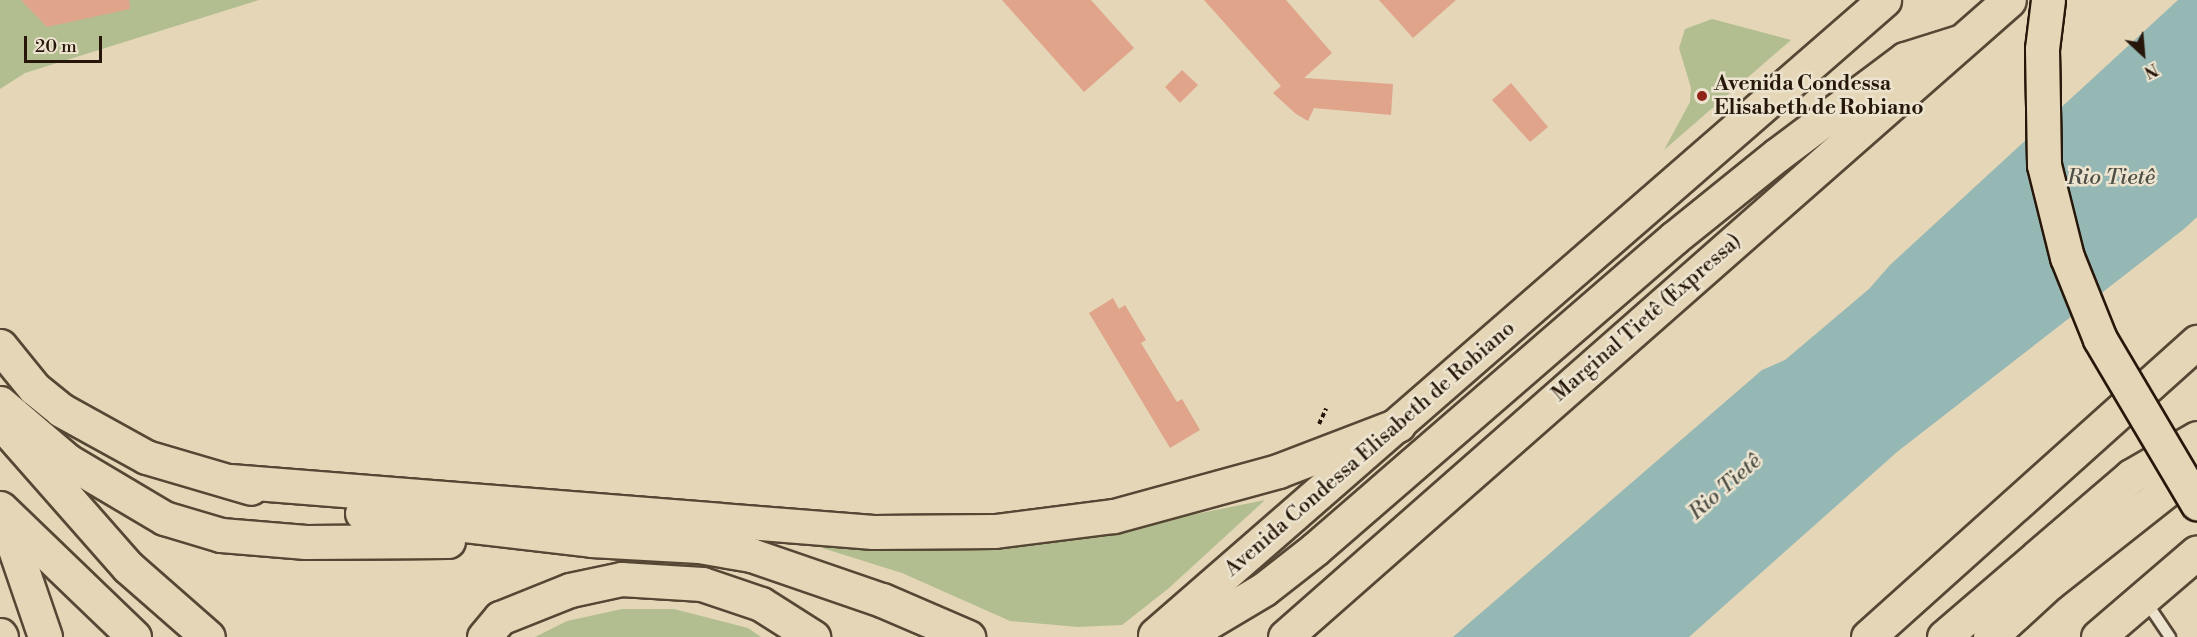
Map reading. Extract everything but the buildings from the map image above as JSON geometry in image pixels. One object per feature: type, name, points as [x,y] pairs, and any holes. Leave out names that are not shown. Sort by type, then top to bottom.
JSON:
[{"type":"highway","name":"Avenida Condessa Elisabeth de Robiano","points":[[1152,637],[1622,231],[1730,130],[1884,0]]},
{"type":"highway","name":"Marginal Tietê (Expressa)","points":[[1274,637],[1296,627],[2009,0]]},
{"type":"highway","points":[[2048,0],[2042,50],[2044,165],[2067,257],[2100,339],[2197,503]]},
{"type":"highway","points":[[1172,637],[1207,623],[1264,589],[1315,549],[1674,238],[1905,59],[1962,41]]},
{"type":"highway","points":[[1868,637],[2197,342]]},
{"type":"highway","points":[[0,346],[34,388],[61,410],[146,457],[321,508],[591,540]]},
{"type":"highway","points":[[0,403],[68,461],[116,493],[164,518],[221,535],[306,542],[591,540],[699,546],[751,555],[882,600],[968,637]]},
{"type":"highway","points":[[0,420],[128,567],[208,637]]},
{"type":"highway","points":[[230,481],[873,532],[995,531],[1114,516],[1278,471],[1398,425]]},
{"type":"highway","points":[[1944,637],[2132,476],[2197,438]]},
{"type":"highway","points":[[1990,637],[2147,504],[2197,466]]},
{"type":"highway","points":[[1,509],[45,637]]},
{"type":"highway","points":[[1,509],[134,637]]},
{"type":"highway","points":[[2098,637],[2197,552]]},
{"type":"highway","points":[[484,637],[501,618],[570,590],[621,579],[702,584],[762,604],[813,637]]},
{"type":"lane","points":[[2143,596],[2170,637]]},
{"type":"green space","points":[[0,0],[259,0],[25,73],[0,89]]},
{"type":"green space","points":[[1712,19],[1791,40],[1664,150],[1690,102],[1691,88],[1679,48],[1685,29]]},
{"type":"green space","points":[[1265,500],[1169,588],[1122,625],[1078,627],[1010,621],[902,573],[800,541],[1014,545],[1078,538]]},
{"type":"green space","points":[[622,609],[674,609],[748,628],[761,637],[535,637],[567,621]]},
{"type":"water","name":"Rio Tietê","points":[[2178,0],[2197,0],[2197,217],[2184,229],[1897,452],[1689,637],[1453,637],[1762,370],[1785,360],[1869,289],[1890,265]]},
{"type":"place","name":"Avenida Condessa Elisabeth de Robiano","points":[[1702,96]]}]
